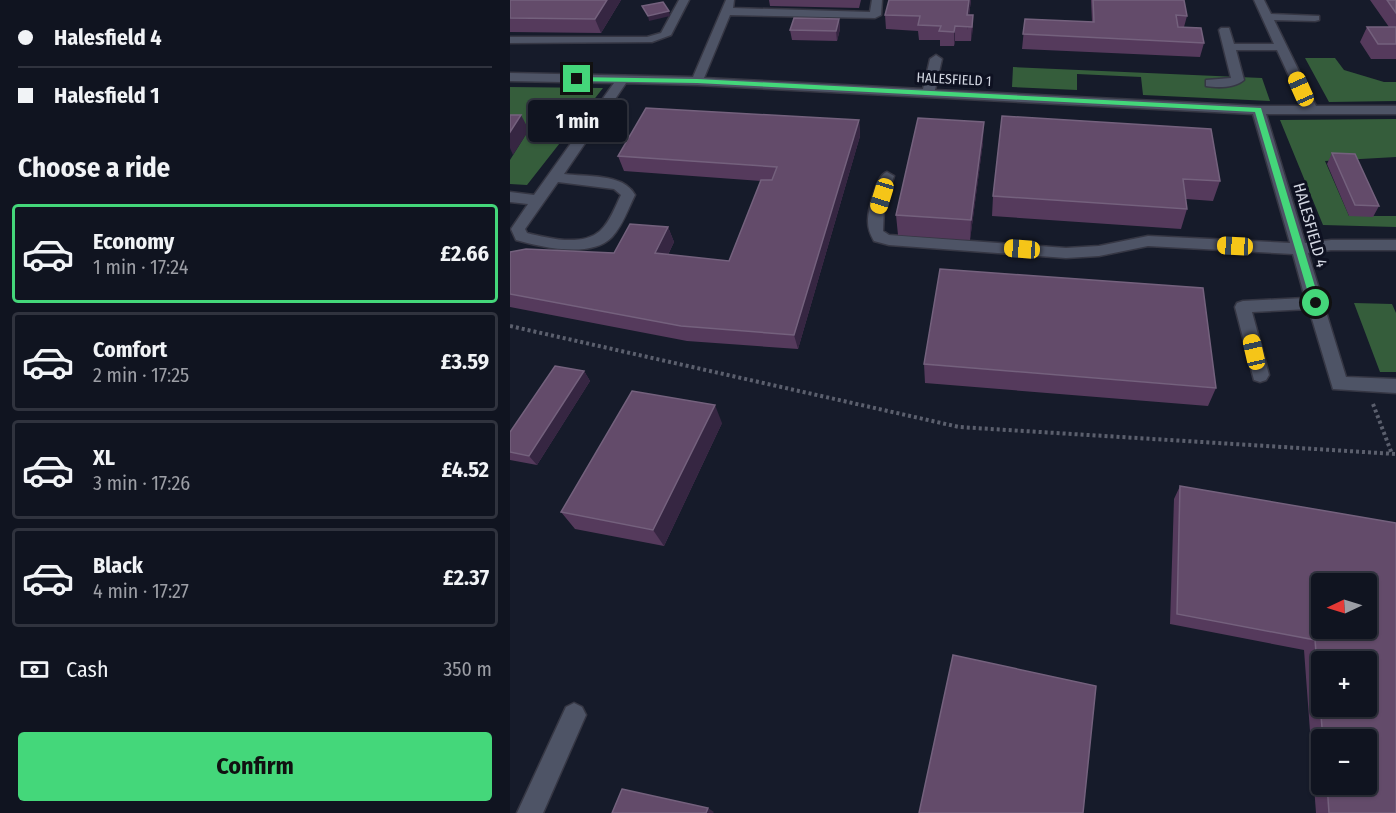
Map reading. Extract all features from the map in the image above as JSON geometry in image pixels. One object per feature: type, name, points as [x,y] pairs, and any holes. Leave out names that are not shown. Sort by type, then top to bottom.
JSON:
[{"type":"street","points":[[510,40],[648,40],[665,35],[684,0]]},
{"type":"street","points":[[697,81],[730,0]]},
{"type":"street","points":[[748,11],[754,0]]},
{"type":"street","points":[[726,12],[875,15],[876,0]]},
{"type":"street","points":[[1259,0],[1311,110]]},
{"type":"street","points":[[1267,17],[1315,18]]},
{"type":"street","points":[[1210,83],[1229,83],[1238,80],[1225,30]]},
{"type":"street","points":[[1229,47],[1282,47]]},
{"type":"street","points":[[928,93],[936,59]]},
{"type":"street","name":"HALESFIELD 1","points":[[510,77],[697,81],[1258,110],[1396,110]]},
{"type":"street","points":[[554,177],[616,184],[625,189],[628,195],[604,236],[591,243],[574,244],[520,236],[518,229],[554,177],[622,80]]},
{"type":"street","name":"HALESFIELD 4","points":[[1258,110],[1339,384]]},
{"type":"street","points":[[887,177],[874,230],[879,237],[889,240],[1066,252],[1099,251],[1149,241],[1299,249],[1331,245],[1396,245]]},
{"type":"street","points":[[510,197],[538,200]]},
{"type":"street","points":[[1260,375],[1244,307],[1316,303]]},
{"type":"street","points":[[1339,384],[1396,386]]},
{"type":"street","points":[[530,813],[574,715]]},
{"type":"path","points":[[510,326],[959,427],[1394,454],[1373,404],[1339,384]]},
{"type":"green space","points":[[1305,58],[1335,58],[1344,70],[1384,82],[1396,82],[1396,101],[1329,102]]},
{"type":"green space","points":[[1013,67],[1262,78],[1270,101],[1143,95],[1141,77],[1077,74],[1077,90],[1012,87]]},
{"type":"green space","points":[[510,87],[603,88],[527,185],[510,184],[510,160],[528,131],[510,130]]},
{"type":"green space","points":[[1396,119],[1396,157],[1325,161],[1349,216],[1396,216],[1396,227],[1323,225],[1280,120]]},
{"type":"green space","points":[[1354,303],[1392,304],[1396,313],[1396,372],[1380,372]]},
{"type":"building","points":[[510,0],[607,0],[595,19],[510,18]]},
{"type":"building","points":[[889,0],[969,0],[967,15],[973,15],[972,27],[955,26],[954,32],[939,31],[941,26],[918,25],[920,16],[885,15]]},
{"type":"building","points":[[1093,0],[1184,0],[1187,16],[1176,15],[1178,27],[1201,28],[1204,43],[1023,34],[1025,19],[1094,22]]},
{"type":"building","points":[[1387,0],[1396,0],[1396,13]]},
{"type":"building","points":[[663,2],[669,11],[648,16],[642,6]]},
{"type":"building","points":[[794,18],[839,19],[836,31],[790,30]]},
{"type":"building","points":[[1367,27],[1396,27],[1396,44],[1378,44]]},
{"type":"building","points":[[646,108],[859,120],[794,335],[681,326],[510,294],[510,252],[526,249],[614,253],[630,224],[668,227],[655,253],[729,261],[761,180],[772,180],[777,167],[618,156]]},
{"type":"building","points":[[510,115],[521,115],[510,132]]},
{"type":"building","points":[[1002,116],[1211,129],[1220,181],[1183,179],[1187,209],[993,196]]},
{"type":"building","points":[[918,118],[984,122],[971,220],[896,215]]},
{"type":"building","points":[[1332,153],[1355,154],[1379,206],[1355,205]]},
{"type":"building","points":[[940,269],[1203,288],[1216,388],[924,364]]},
{"type":"building","points":[[555,366],[584,371],[529,456],[510,452],[510,432]]},
{"type":"building","points":[[632,391],[715,405],[653,530],[561,512]]},
{"type":"building","points":[[1180,486],[1396,523],[1396,813],[1329,813],[1328,795],[1377,795],[1377,729],[1322,729],[1321,717],[1377,717],[1377,651],[1316,651],[1315,640],[1177,614]]},
{"type":"building","points":[[953,655],[1096,686],[1083,813],[919,813]]},
{"type":"building","points":[[622,789],[708,808],[706,813],[612,813]]},
{"type":"route","points":[[577,79],[697,81],[1258,110],[1316,303]]}]
